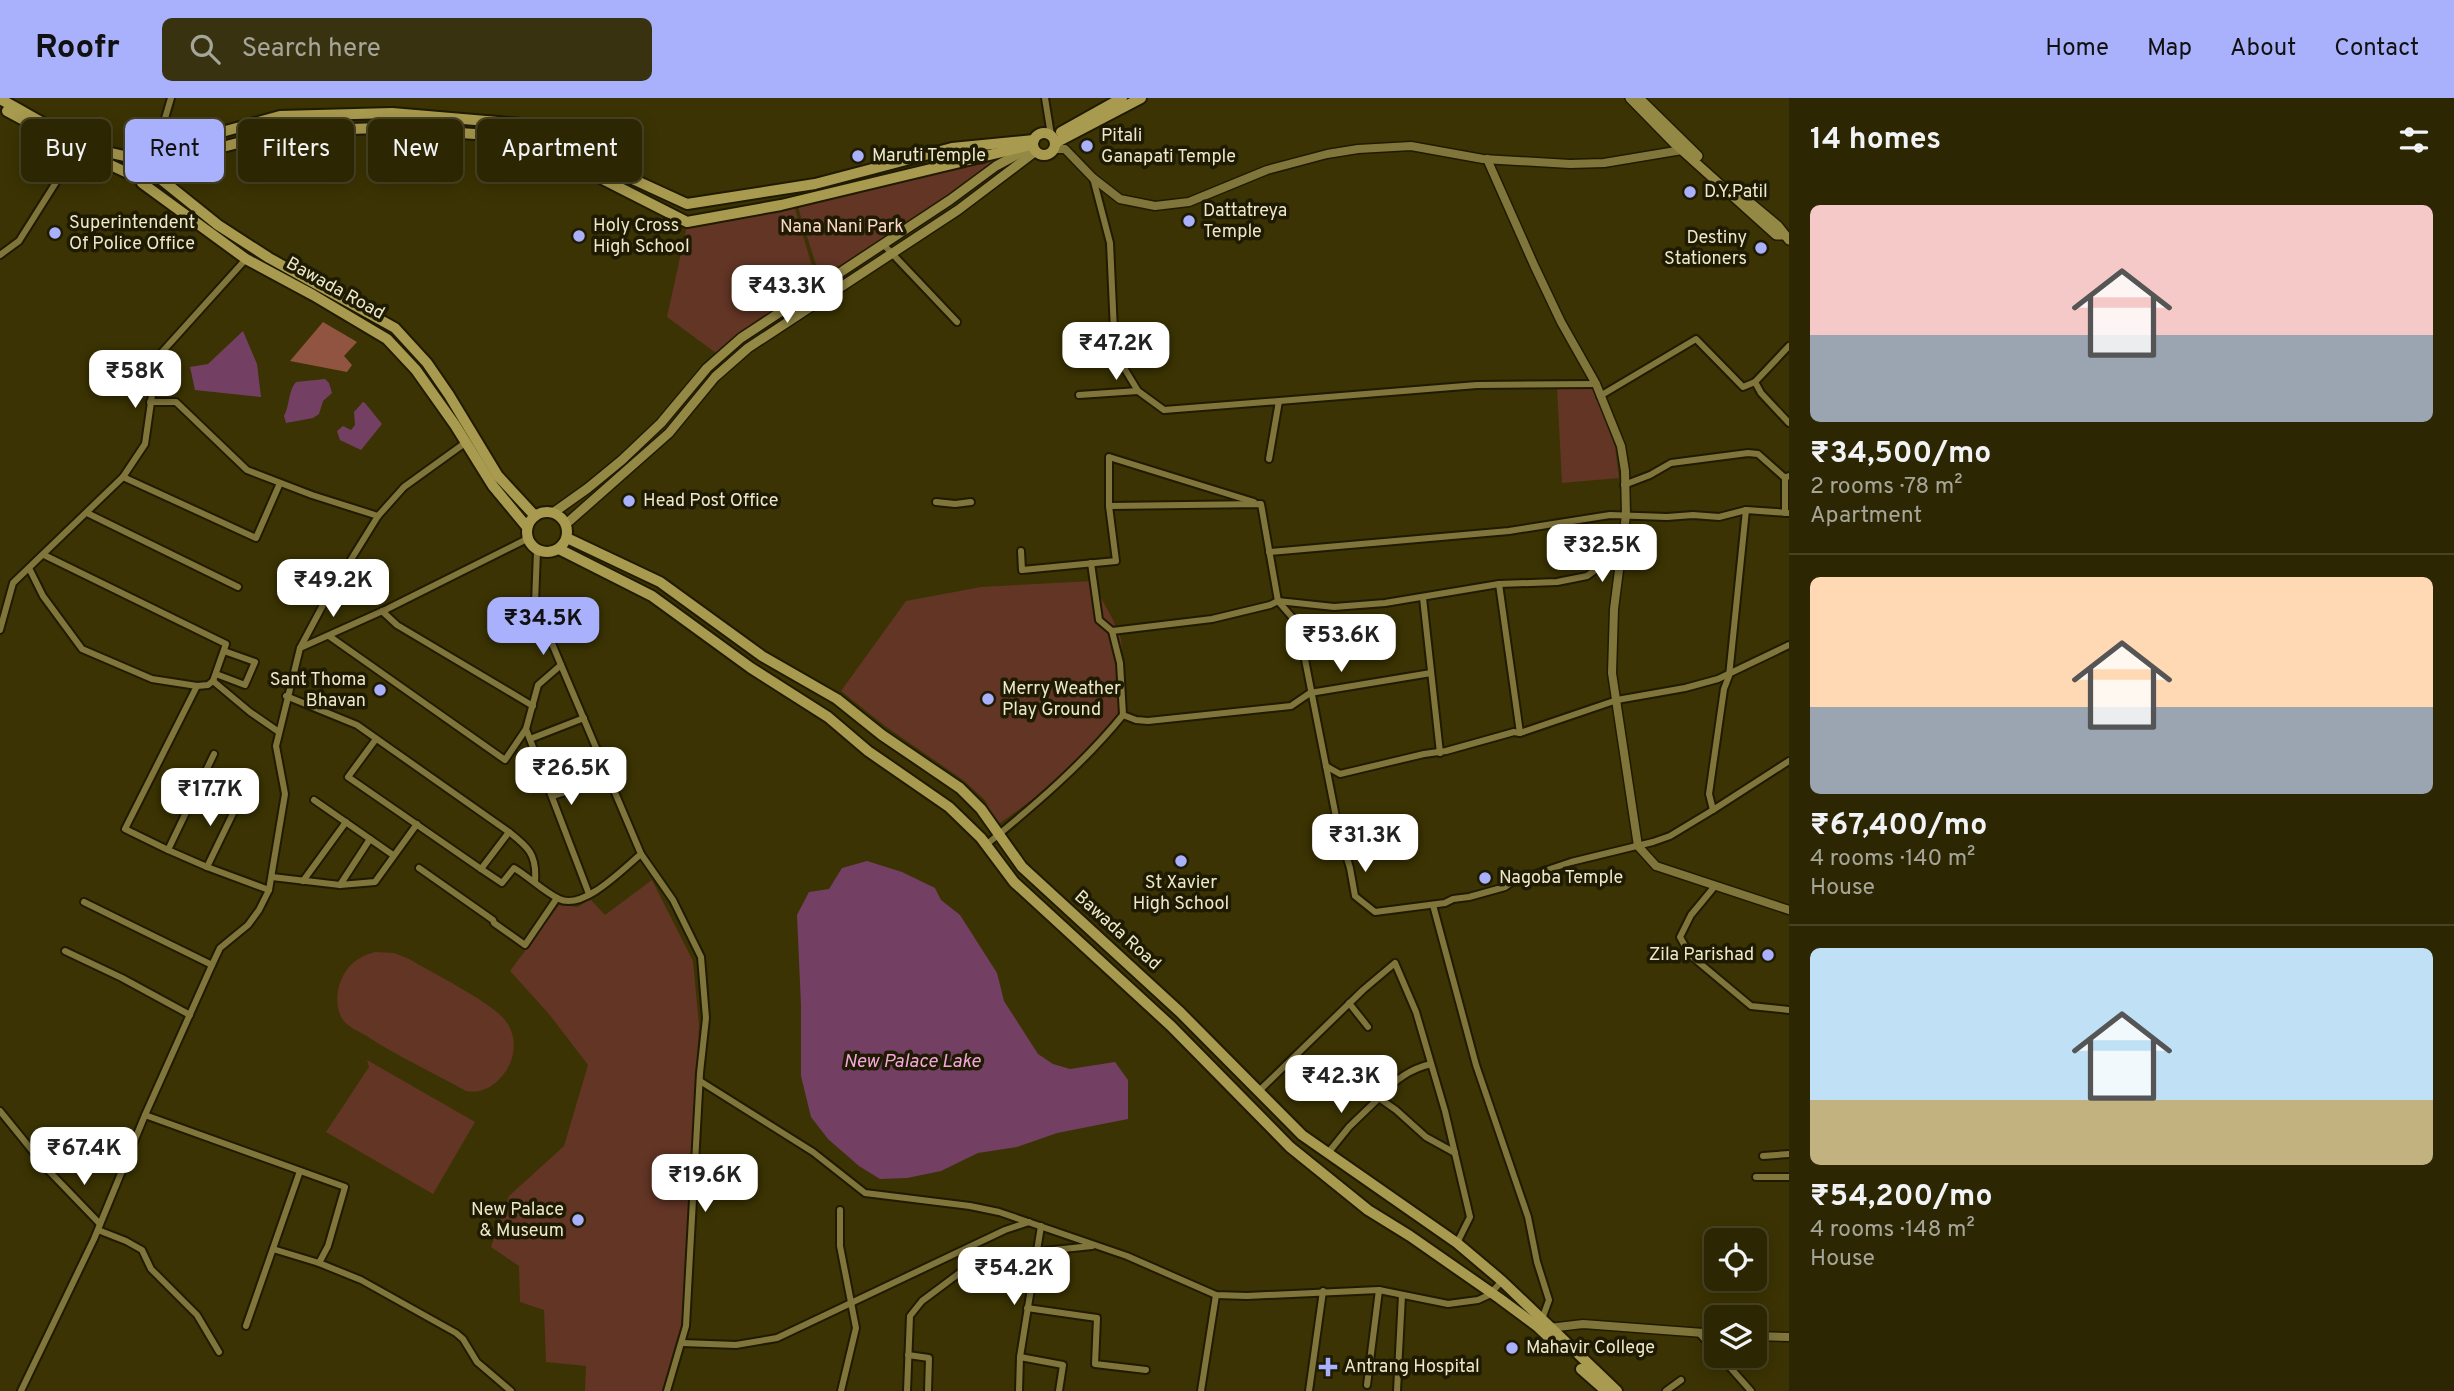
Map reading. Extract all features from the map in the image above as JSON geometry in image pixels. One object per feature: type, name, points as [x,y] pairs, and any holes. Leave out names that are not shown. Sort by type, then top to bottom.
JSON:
[{"type":"main road","points":[[639,182],[687,204],[815,184],[953,148],[1034,145],[1045,155],[1053,141],[1122,98]]},
{"type":"main road","points":[[1053,141],[1141,98]]},
{"type":"main road","points":[[1630,98],[1776,234],[1786,238]]},
{"type":"main road","points":[[1639,98],[1684,148]]},
{"type":"main road","points":[[0,99],[77,140],[115,156],[125,157]]},
{"type":"main road","points":[[0,107],[22,119]]},
{"type":"main road","points":[[224,131],[280,116],[392,113],[477,120]]},
{"type":"main road","points":[[224,147],[284,131],[382,128],[477,134]]},
{"type":"main road","points":[[566,524],[669,433],[715,377],[748,348],[957,210],[1034,145],[1042,133],[1053,141]]},
{"type":"main road","points":[[609,182],[687,222],[781,205],[1034,145]]},
{"type":"main road","points":[[553,513],[589,488],[661,424],[706,368],[741,338],[950,200],[996,166],[1034,145]]},
{"type":"main road","points":[[142,183],[149,182]]},
{"type":"main road","points":[[171,182],[218,225],[250,246],[395,328],[432,371],[498,476],[535,516]]},
{"type":"main road","name":"Bawada Road","points":[[142,183],[246,259],[387,339],[416,370],[493,486],[527,527]]},
{"type":"main road","points":[[545,512],[561,517],[566,524],[566,538],[559,549],[548,553],[537,551],[527,539],[527,527],[535,516],[545,512]]},
{"type":"main road","name":"Bawada Road","points":[[566,538],[660,582],[762,656],[837,699],[882,735],[960,788],[981,809],[1022,867],[1169,1002],[1301,1135],[1457,1243],[1502,1281],[1544,1326],[1617,1391]]},
{"type":"main road","points":[[559,549],[652,596],[751,668],[828,718],[868,751],[949,807],[987,844],[1014,882],[1171,1026],[1290,1147],[1368,1210],[1544,1326],[1606,1391]]},
{"type":"street","points":[[166,119],[171,98]]},
{"type":"street","points":[[1045,98],[1053,141],[1120,199],[1155,206],[1189,202],[1268,170],[1326,154],[1358,149],[1411,146],[1487,159],[1604,163],[1684,148]]},
{"type":"street","points":[[1487,159],[1561,322],[1596,384],[1621,446],[1626,515],[1614,609],[1612,673],[1638,846],[1656,866],[1789,910]]},
{"type":"street","points":[[1093,178],[1110,243],[1115,353],[1138,391],[1164,410],[1477,385],[1596,384]]},
{"type":"street","points":[[0,255],[19,241],[56,182]]},
{"type":"street","points":[[731,198],[733,213]]},
{"type":"street","points":[[883,244],[957,322]]},
{"type":"street","points":[[0,630],[13,583],[123,477],[145,444],[149,402],[163,351],[246,259]]},
{"type":"street","points":[[1600,396],[1696,339],[1743,387],[1755,382],[1789,346]]},
{"type":"street","points":[[1755,382],[1761,393],[1789,423]]},
{"type":"street","points":[[1079,395],[1138,391]]},
{"type":"street","points":[[1269,459],[1279,401]]},
{"type":"street","points":[[149,402],[176,402],[247,470],[378,516]]},
{"type":"street","points":[[21,1391],[99,1227],[145,1115],[220,948],[248,925],[269,890],[285,794],[276,746],[286,696],[300,648],[378,516],[404,487],[465,443]]},
{"type":"street","points":[[1269,552],[1508,531],[1626,515],[1719,517],[1746,510],[1787,513],[1787,477],[1758,454],[1671,463],[1624,485]]},
{"type":"street","points":[[1021,551],[1022,570],[1116,561],[1109,506],[1110,457],[1261,504]]},
{"type":"street","points":[[123,477],[256,538],[280,483]]},
{"type":"street","points":[[936,502],[971,502]]},
{"type":"street","points":[[1109,506],[1261,504]]},
{"type":"street","points":[[1261,504],[1278,601],[1298,624],[1339,832],[1355,896],[1375,912],[1433,905],[1505,887],[1512,882],[1571,862],[1671,836],[1789,761]]},
{"type":"street","points":[[1713,810],[1709,794],[1728,676],[1746,510]]},
{"type":"street","points":[[87,513],[238,587]]},
{"type":"street","points":[[300,648],[382,611],[527,539]]},
{"type":"street","points":[[1112,631],[1212,619],[1278,601],[1334,607],[1423,598],[1499,584],[1557,582],[1587,576],[1608,561],[1623,539]]},
{"type":"street","points":[[537,551],[535,603],[640,854],[673,900],[701,957],[706,1017],[686,1326],[667,1391]]},
{"type":"street","points":[[29,568],[43,596],[82,649],[152,679],[208,685],[214,677],[226,644],[44,555]]},
{"type":"street","points":[[987,844],[1090,753],[1123,715],[1120,663],[1112,631],[1098,620],[1091,563]]},
{"type":"street","points":[[1499,584],[1521,733]]},
{"type":"street","points":[[1423,598],[1440,753]]},
{"type":"street","points":[[382,611],[397,625],[533,706]]},
{"type":"street","points":[[329,636],[505,760],[526,729],[538,685],[561,665]]},
{"type":"street","points":[[1326,766],[1340,775],[1424,754],[1440,753],[1514,732],[1521,733],[1617,700],[1685,688],[1728,676],[1789,645]]},
{"type":"street","points":[[214,677],[245,685],[255,662],[224,651]]},
{"type":"street","points":[[1123,715],[1148,721],[1291,706],[1310,693],[1431,673]]},
{"type":"street","points":[[214,677],[250,712],[279,732]]},
{"type":"street","points":[[197,685],[125,829],[207,867],[269,890]]},
{"type":"street","points":[[286,696],[357,725],[509,832],[530,849],[536,870],[535,881]]},
{"type":"street","points":[[530,738],[584,718]]},
{"type":"street","points":[[526,729],[589,894]]},
{"type":"street","points":[[376,739],[348,777],[502,883],[514,868],[557,898],[578,902],[609,881],[640,854]]},
{"type":"street","points":[[542,769],[597,750]]},
{"type":"street","points":[[168,850],[214,754]]},
{"type":"street","points":[[553,796],[609,778]]},
{"type":"street","points":[[314,800],[393,855]]},
{"type":"street","points":[[207,867],[239,801]]},
{"type":"street","points":[[303,881],[346,822]]},
{"type":"street","points":[[272,877],[340,885],[375,882],[417,824]]},
{"type":"street","points":[[481,869],[509,832]]},
{"type":"street","points":[[340,885],[370,839]]},
{"type":"street","points":[[419,868],[525,945],[557,898]]},
{"type":"street","points":[[1715,886],[1691,915],[1680,937],[1690,955],[1751,1006],[1789,1010]]},
{"type":"street","points":[[84,902],[212,965]]},
{"type":"street","points":[[1433,905],[1476,1065],[1528,1217],[1537,1262],[1549,1300],[1544,1326],[1583,1324],[1704,1333]]},
{"type":"street","points":[[65,951],[190,1014]]},
{"type":"street","points":[[1258,1092],[1349,1003],[1395,963],[1416,1012],[1471,1217],[1457,1243]]},
{"type":"street","points":[[1349,1003],[1368,1027]]},
{"type":"street","points":[[1327,1154],[1349,1126],[1400,1078],[1417,1067],[1431,1064]]},
{"type":"street","points":[[700,1081],[813,1152],[864,1192],[970,1206],[1029,1221],[1127,1256],[1216,1295],[1379,1290],[1448,1304],[1474,1302],[1489,1295],[1502,1281]]},
{"type":"street","points":[[1379,1098],[1426,1137],[1455,1153]]},
{"type":"street","points":[[0,1111],[99,1227],[142,1250],[151,1269],[197,1315],[219,1352]]},
{"type":"street","points":[[145,1115],[345,1187],[328,1246],[319,1263]]},
{"type":"street","points":[[1763,1156],[1789,1154]]},
{"type":"street","points":[[246,1326],[300,1171]]},
{"type":"street","points":[[1756,1177],[1789,1177]]},
{"type":"street","points":[[840,1210],[840,1246],[856,1328],[841,1391]]},
{"type":"street","points":[[682,1343],[736,1345],[777,1338],[851,1301],[1029,1221]]},
{"type":"street","points":[[1019,1391],[1020,1357],[1041,1226]]},
{"type":"street","points":[[906,1391],[910,1316],[922,1301],[973,1263],[1095,1246]]},
{"type":"street","points":[[273,1250],[319,1263],[361,1280],[456,1333],[463,1339],[477,1362],[512,1391]]},
{"type":"street","points":[[1367,1385],[1379,1290]]},
{"type":"street","points":[[1309,1391],[1323,1291]]},
{"type":"street","points":[[1201,1391],[1216,1295]]},
{"type":"street","points":[[1397,1391],[1402,1295]]},
{"type":"street","points":[[1027,1308],[1097,1318],[1096,1364],[1146,1370]]},
{"type":"street","points":[[1699,1333],[1704,1339]]},
{"type":"street","points":[[1767,1336],[1789,1337]]},
{"type":"street","points":[[908,1354],[929,1358],[928,1391]]},
{"type":"street","points":[[1020,1357],[1063,1366],[1059,1391]]},
{"type":"street","points":[[1730,1368],[1751,1391]]},
{"type":"street","points":[[1666,1391],[1681,1380]]},
{"type":"green space","name":"Nana Nani Park","points":[[1033,144],[822,284],[796,201]]},
{"type":"green space","points":[[793,202],[818,286],[720,356],[667,317],[688,221]]},
{"type":"green space","points":[[1592,384],[1615,447],[1619,478],[1562,483],[1557,388]]},
{"type":"green space","name":"Merry Weather Play Ground","points":[[1092,581],[1121,639],[1126,706],[1066,770],[997,825],[985,800],[963,780],[885,726],[841,691],[906,601],[981,587]]},
{"type":"green space","points":[[652,880],[693,961],[699,1025],[681,1333],[663,1391],[585,1391],[586,1366],[546,1362],[544,1310],[520,1302],[519,1266],[491,1247],[509,1196],[564,1146],[588,1065],[549,1014],[510,971],[559,905],[578,907],[590,899],[605,915]]},
{"type":"green space","points":[[375,952],[394,953],[409,959],[474,996],[505,1020],[512,1033],[514,1048],[511,1062],[499,1079],[482,1090],[466,1091],[353,1029],[345,1022],[337,1002],[342,977],[353,963]]},
{"type":"green space","points":[[367,1060],[475,1122],[433,1194],[326,1132],[369,1067]]},
{"type":"shaded area","points":[[323,322],[357,342],[344,356],[352,365],[347,372],[290,361]]},
{"type":"water","points":[[243,331],[257,364],[261,397],[195,390],[190,367],[208,364]]},
{"type":"water","points":[[325,379],[332,393],[323,401],[319,414],[313,418],[286,423],[284,416],[296,382]]},
{"type":"water","points":[[363,402],[382,424],[361,450],[340,440],[337,431],[343,426],[351,430],[355,425],[354,412]]},
{"type":"water","name":"New Palace Lake","points":[[867,861],[902,872],[935,888],[941,900],[960,915],[997,973],[1004,1001],[1038,1054],[1053,1064],[1070,1069],[1115,1062],[1128,1080],[1128,1119],[1057,1133],[1017,1147],[978,1153],[941,1171],[907,1178],[880,1179],[859,1166],[828,1139],[811,1117],[801,1076],[797,915],[809,892],[829,889],[842,868]]},
{"type":"place","name":"Pitali Ganapati Temple","points":[[1087,146]]},
{"type":"place","name":"Maruti Temple","points":[[858,156]]},
{"type":"place","name":"D.Y.Patil","points":[[1690,192]]},
{"type":"place","name":"Dattatreya Temple","points":[[1189,221]]},
{"type":"place","name":"Superintendent Of Police Office","points":[[55,233]]},
{"type":"place","name":"Holy Cross High School","points":[[579,236]]},
{"type":"place","name":"Destiny Stationers","points":[[1761,248]]},
{"type":"place","name":"Head Post Office","points":[[629,501]]},
{"type":"place","name":"Sant Thoma Bhavan","points":[[380,690]]},
{"type":"place","name":"Merry Weather Play Ground","points":[[988,699]]},
{"type":"place","name":"St Xavier High School","points":[[1181,861]]},
{"type":"place","name":"Nagoba Temple","points":[[1485,878]]},
{"type":"place","name":"Zila Parishad","points":[[1768,955]]},
{"type":"place","name":"New Palace & Museum","points":[[578,1220]]},
{"type":"place","name":"Mahavir College","points":[[1512,1348]]},
{"type":"place","name":"Antrang Hospital","points":[[1328,1367]]}]
